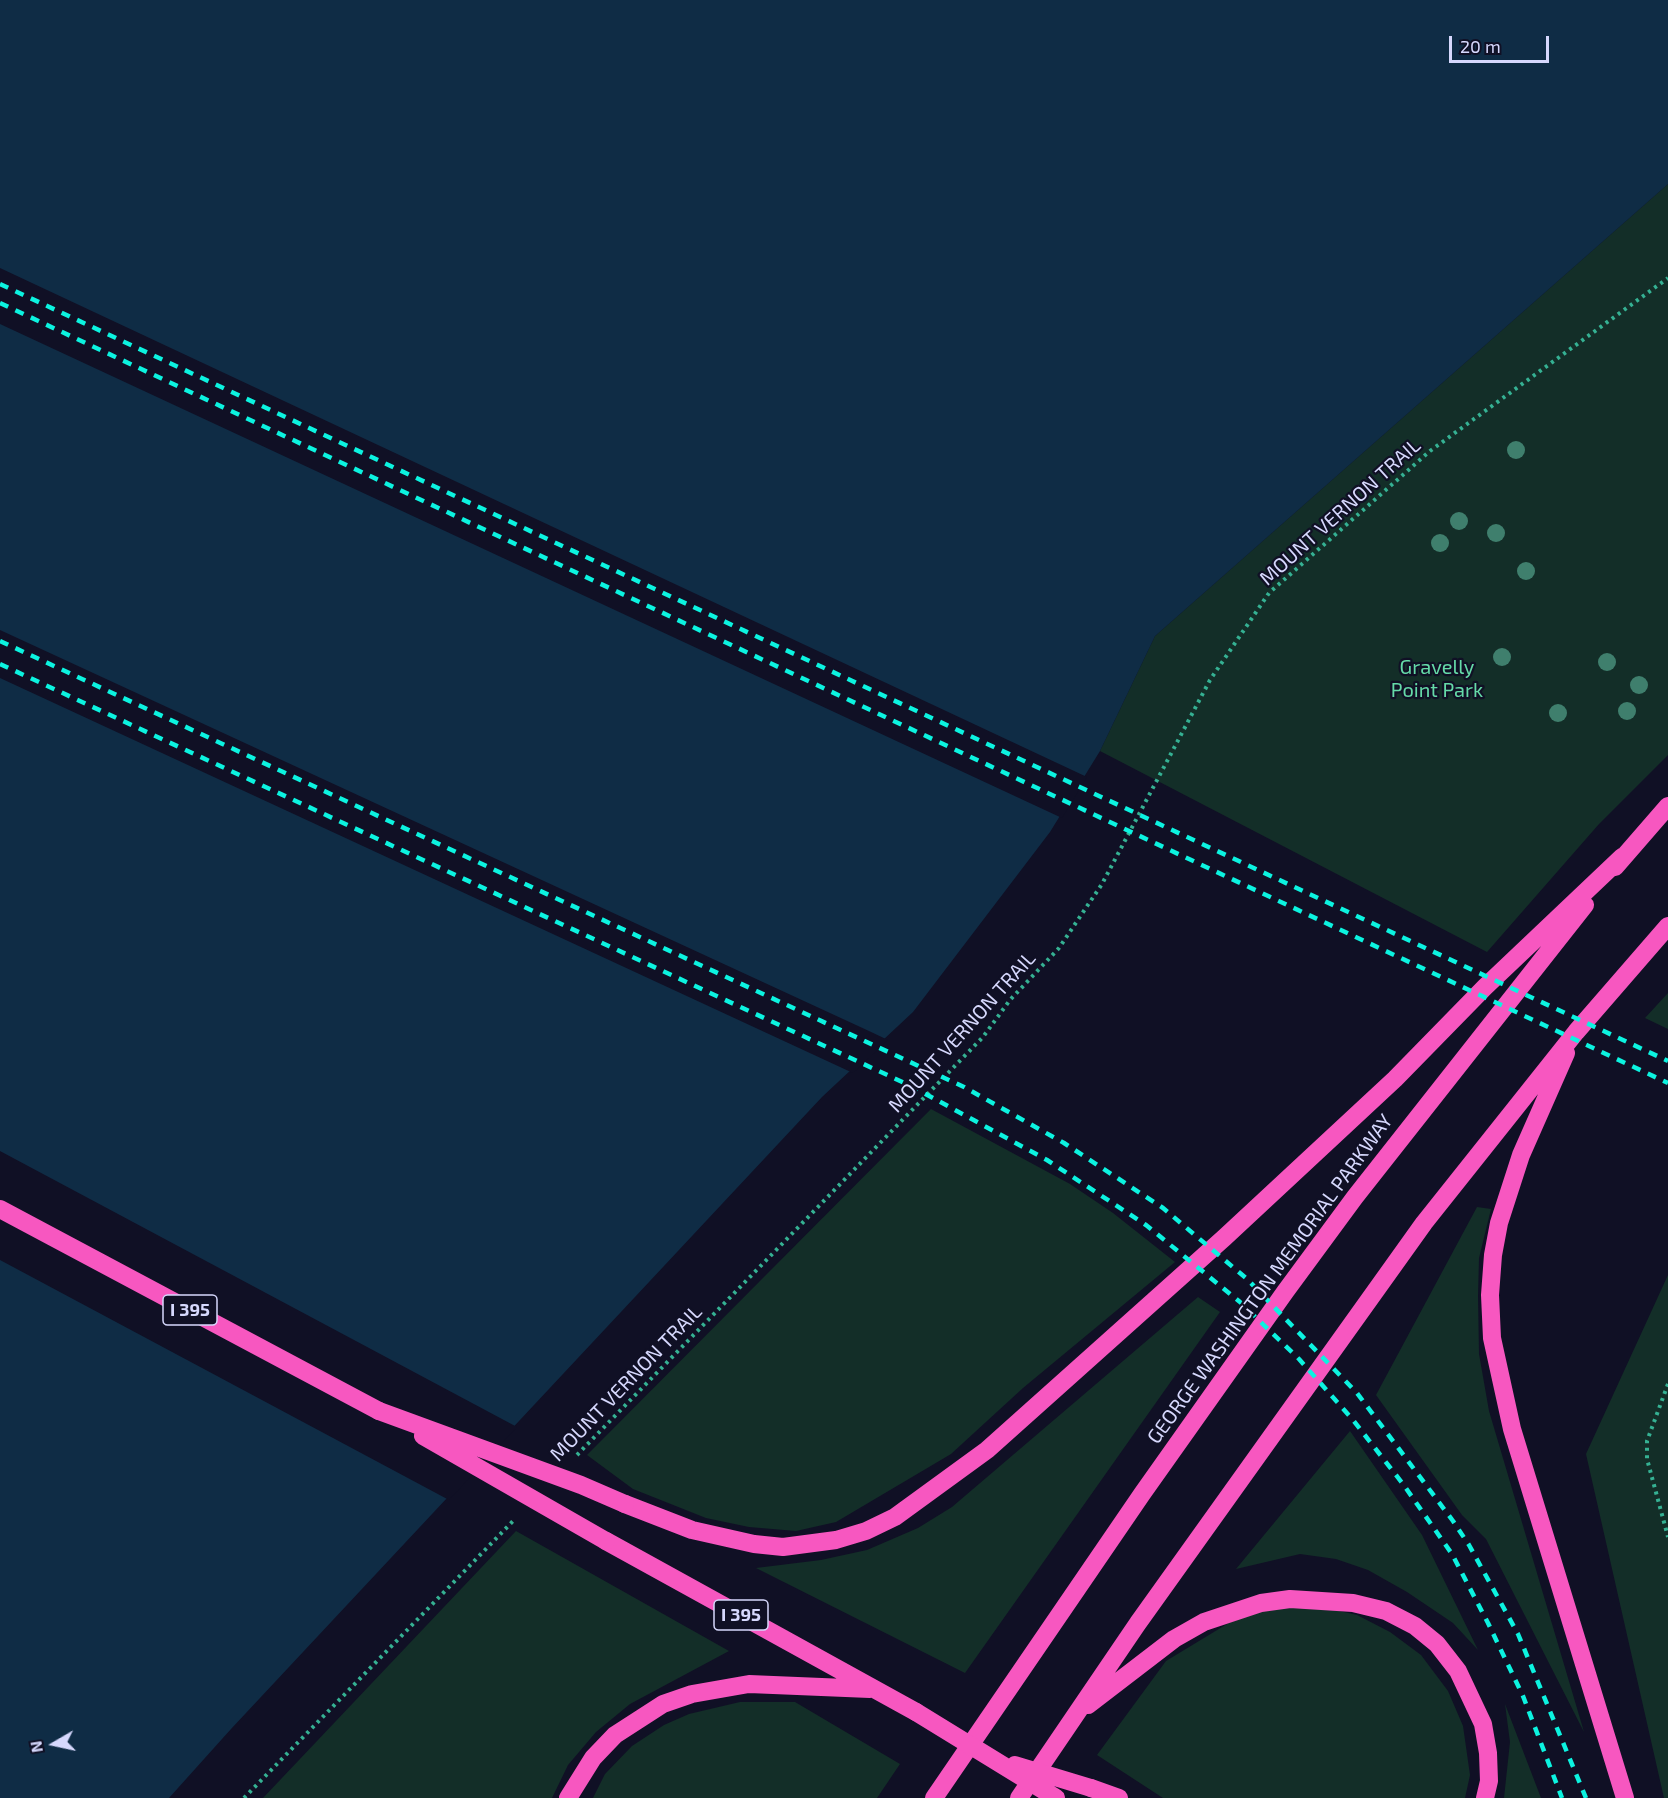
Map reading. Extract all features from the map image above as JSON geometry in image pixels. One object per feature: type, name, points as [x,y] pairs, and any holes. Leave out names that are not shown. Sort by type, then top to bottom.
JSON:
[{"type":"highway","name":"GEORGE WASHINGTON MEMORIAL PARKWAY","points":[[934,1798],[1129,1512],[1292,1282],[1355,1197],[1623,858],[1668,806]]},
{"type":"highway","points":[[380,1411],[581,1485],[692,1530],[745,1542],[783,1547],[836,1540],[866,1531],[895,1517],[987,1450],[1224,1238],[1395,1079],[1485,987],[1623,858]]},
{"type":"highway","points":[[1019,1798],[1350,1323],[1498,1126],[1668,926]]},
{"type":"highway","points":[[1576,1032],[1507,1192],[1493,1255],[1490,1295],[1492,1338],[1512,1429],[1625,1798]]},
{"type":"highway","name":"I 395","points":[[0,1209],[380,1411],[606,1541],[916,1712],[1056,1798]]},
{"type":"highway","points":[[1075,1715],[1174,1639],[1204,1622],[1261,1604],[1290,1599],[1353,1603],[1386,1611],[1415,1626],[1437,1644],[1458,1671],[1483,1724],[1488,1753],[1489,1781],[1485,1798]]},
{"type":"highway","points":[[568,1798],[593,1758],[615,1735],[663,1704],[692,1694],[749,1684],[875,1689]]},
{"type":"highway","points":[[995,1759],[1119,1798]]},
{"type":"path","name":"MOUNT VERNON TRAIL","points":[[576,1456],[982,1037],[1010,1000],[1059,948],[1102,884],[1210,680],[1269,593],[1430,451],[1668,278]]},
{"type":"path","points":[[1668,1384],[1647,1441],[1647,1460],[1668,1537]]},
{"type":"path","points":[[244,1798],[518,1516]]},
{"type":"green space","name":"Gravelly Point Park","points":[[1668,184],[1668,755],[1599,824],[1487,952],[1100,751],[1155,636]]},
{"type":"green space","points":[[1668,993],[1668,1029],[1645,1018]]},
{"type":"green space","points":[[931,1109],[1070,1184],[1113,1213],[1175,1262],[1023,1388],[951,1454],[836,1522],[796,1531],[749,1527],[706,1518],[633,1489],[587,1455]]},
{"type":"green space","points":[[1477,1207],[1491,1209],[1479,1258],[1478,1296],[1479,1354],[1489,1411],[1584,1732],[1486,1539],[1462,1515],[1376,1395]]},
{"type":"green space","points":[[1668,1275],[1668,1798],[1664,1798],[1586,1454]]},
{"type":"green space","points":[[1198,1297],[1220,1312],[965,1673],[756,1568],[821,1560],[867,1550],[918,1528],[952,1507]]},
{"type":"green space","points":[[1350,1431],[1422,1535],[1478,1650],[1453,1623],[1407,1592],[1368,1570],[1336,1559],[1300,1554],[1236,1569]]},
{"type":"green space","points":[[516,1531],[729,1651],[630,1704],[596,1732],[568,1765],[552,1798],[263,1798]]},
{"type":"green space","points":[[1276,1607],[1322,1607],[1357,1615],[1390,1632],[1421,1655],[1448,1691],[1463,1726],[1470,1775],[1465,1798],[1163,1798],[1097,1755],[1166,1661],[1237,1618]]},
{"type":"green space","points":[[740,1702],[795,1702],[900,1764],[877,1798],[593,1798],[605,1774],[632,1746],[664,1725],[689,1714]]},
{"type":"green space","points":[[1505,1704],[1541,1798],[1504,1798],[1510,1742]]},
{"type":"water","points":[[0,0],[1668,0],[1668,184],[1155,636],[1100,751],[1050,832],[913,1012],[822,1097],[169,1798],[0,1798]]},
{"type":"pier","points":[[0,268],[1087,777],[1062,818],[0,324]]},
{"type":"pier","points":[[0,630],[888,1040],[853,1073],[0,678]]},
{"type":"pier","points":[[0,1151],[517,1427],[449,1500],[0,1260]]},
{"type":"railway","points":[[0,284],[1668,1061]]},
{"type":"railway","points":[[0,303],[1668,1083]]},
{"type":"railway","points":[[0,641],[964,1087],[1064,1143],[1163,1208],[1247,1279],[1357,1393],[1453,1521],[1469,1545],[1518,1634],[1586,1798]]},
{"type":"railway","points":[[0,664],[911,1086],[1047,1160],[1146,1225],[1240,1302],[1299,1359],[1353,1420],[1403,1484],[1452,1554],[1488,1623],[1523,1696],[1562,1798]]}]
